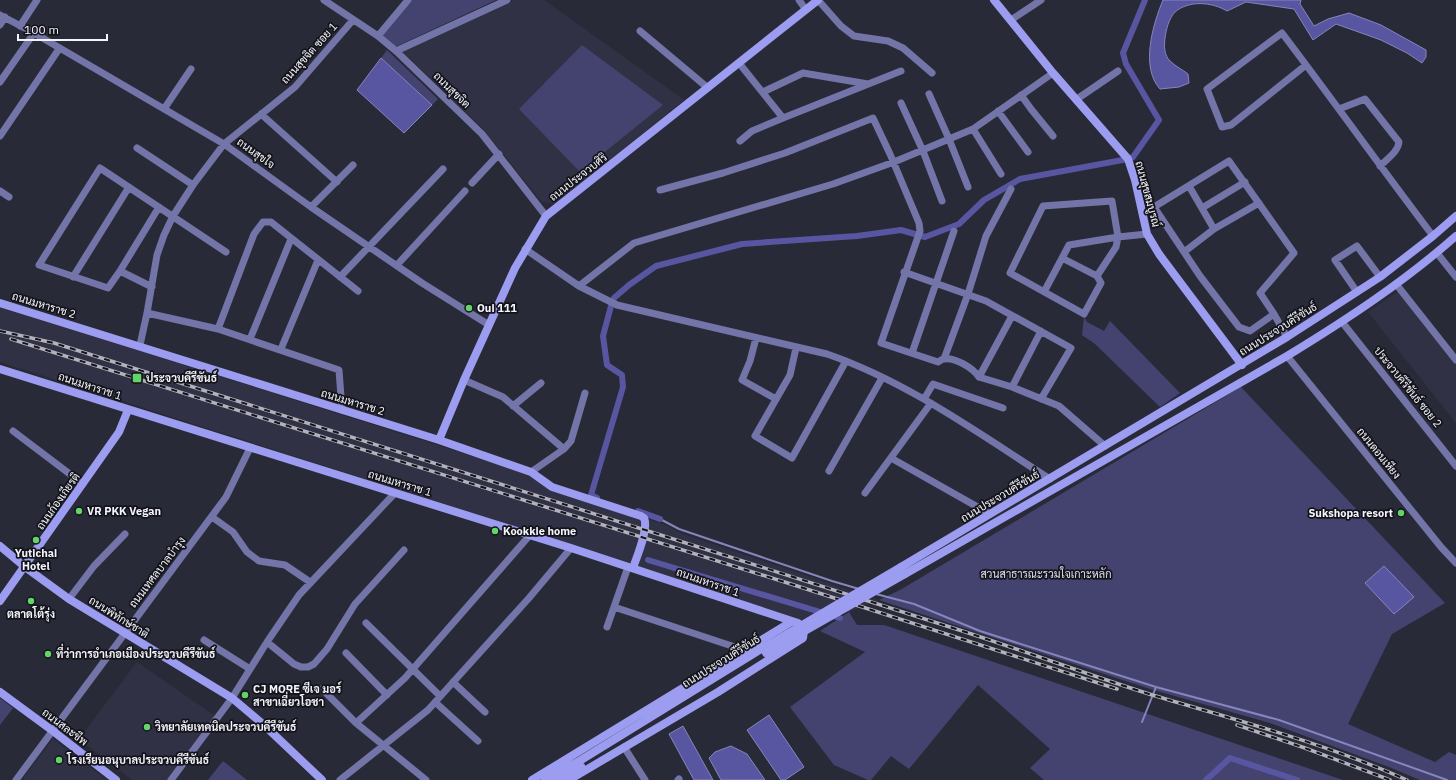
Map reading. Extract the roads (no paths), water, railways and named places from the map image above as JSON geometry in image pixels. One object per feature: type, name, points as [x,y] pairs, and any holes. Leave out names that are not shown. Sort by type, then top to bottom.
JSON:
[{"type":"street","points":[[20,26],[37,0]]},
{"type":"street","name":"ถนนสุขจิต","points":[[324,0],[378,36],[396,51],[482,134],[546,216]]},
{"type":"street","points":[[378,36],[408,0]]},
{"type":"street","points":[[396,51],[507,0]]},
{"type":"street","points":[[799,0],[806,10]]},
{"type":"street","points":[[818,0],[841,26],[854,36],[888,40],[903,48],[932,73]]},
{"type":"street","name":"ถนนประจวบศิริ","points":[[439,440],[464,380],[515,268],[546,216],[818,0]]},
{"type":"street","name":"ถนนสุขสมบูรณ์","points":[[994,0],[1128,160],[1135,180],[1147,234],[1159,254],[1242,365]]},
{"type":"street","points":[[1010,20],[1042,0]]},
{"type":"street","points":[[0,25],[3,16]]},
{"type":"street","name":"ถนนสุขใจ","points":[[3,16],[224,144],[311,207],[422,283],[489,325]]},
{"type":"street","name":"ถนนสุขจิต ซอย 1","points":[[140,346],[157,255],[173,216],[193,185],[224,144],[295,87],[354,20]]},
{"type":"street","points":[[640,31],[708,88]]},
{"type":"street","points":[[0,82],[34,33]]},
{"type":"street","points":[[1306,65],[1231,125],[1222,127],[1207,89],[1282,33],[1306,65],[1339,109],[1380,166],[1433,236]]},
{"type":"street","points":[[0,136],[59,49]]},
{"type":"street","points":[[739,63],[782,118]]},
{"type":"street","points":[[164,108],[191,69]]},
{"type":"street","points":[[740,141],[752,130],[901,71]]},
{"type":"street","points":[[1077,100],[1118,71]]},
{"type":"street","points":[[763,92],[804,72],[868,84]]},
{"type":"street","points":[[579,286],[634,243],[833,184],[923,151],[973,129],[1054,73]]},
{"type":"street","points":[[929,94],[968,187]]},
{"type":"street","points":[[1022,95],[1031,109],[1053,136]]},
{"type":"street","points":[[1339,109],[1365,99],[1399,142],[1396,150],[1380,166]]},
{"type":"street","points":[[901,103],[923,151],[942,201]]},
{"type":"street","points":[[998,111],[1028,152]]},
{"type":"street","points":[[261,114],[336,182]]},
{"type":"street","points":[[660,190],[723,173],[785,153],[873,118],[894,162],[919,224],[918,234],[881,343],[912,352],[938,362],[944,359],[958,361],[975,371],[979,377],[1012,387],[1059,406],[1105,446]]},
{"type":"street","points":[[973,129],[1001,174]]},
{"type":"street","points":[[137,148],[193,185]]},
{"type":"street","points":[[472,183],[499,154]]},
{"type":"street","points":[[1274,314],[1250,331],[1239,327],[1200,276],[1154,207],[1229,161],[1294,253],[1260,293],[1274,314],[1288,337]]},
{"type":"street","points":[[311,207],[353,166]]},
{"type":"street","points":[[158,207],[120,272],[108,288],[39,265],[100,168],[226,252]]},
{"type":"street","points":[[340,277],[443,169]]},
{"type":"street","points":[[1202,208],[1245,182]]},
{"type":"street","points":[[1189,186],[1214,229]]},
{"type":"street","points":[[73,276],[128,187]]},
{"type":"street","points":[[944,359],[968,294],[986,236],[1011,189]]},
{"type":"street","points":[[0,191],[9,197]]},
{"type":"street","points":[[397,265],[465,191]]},
{"type":"street","points":[[1062,258],[1097,276],[1101,283],[1084,314],[1010,273],[1043,206],[1112,201],[1118,237],[1116,247],[1097,276]]},
{"type":"street","points":[[1184,252],[1214,229],[1259,203]]},
{"type":"street","name":"ถนนประจวบคีรีขันธ์","points":[[903,571],[990,514],[1288,337],[1380,277],[1433,236],[1456,216]]},
{"type":"street","points":[[218,330],[254,234],[263,222],[271,222],[358,291]]},
{"type":"street","points":[[912,352],[954,231]]},
{"type":"street","points":[[1044,292],[1069,245],[1147,234]]},
{"type":"street","name":"ถนนประจวบคีรีขันธ์","points":[[545,780],[903,571],[1287,356],[1342,322],[1396,284],[1437,253],[1456,236]]},
{"type":"street","points":[[250,339],[291,239]]},
{"type":"street","points":[[1357,292],[1335,260],[1357,246],[1380,277]]},
{"type":"street","points":[[525,250],[579,286],[617,305],[796,348],[827,354],[846,361],[931,403],[1050,479]]},
{"type":"street","points":[[1437,253],[1456,277]]},
{"type":"street","points":[[281,349],[318,260]]},
{"type":"street","points":[[120,272],[152,287]]},
{"type":"street","points":[[904,272],[986,301],[1070,348],[1041,399]]},
{"type":"street","points":[[1396,284],[1456,360]]},
{"type":"street","name":"ถนนมหาราช 2","points":[[0,303],[439,440],[531,472],[552,487],[644,518],[646,525],[631,567]]},
{"type":"street","points":[[147,312],[250,339],[339,370],[342,410]]},
{"type":"street","points":[[979,377],[1012,316]]},
{"type":"street","name":"ประจวบคีรีขันธ์ ซอย 2","points":[[1342,322],[1456,466]]},
{"type":"street","points":[[1012,387],[1041,331]]},
{"type":"street","points":[[756,338],[750,361],[742,380],[776,399]]},
{"type":"street","points":[[796,348],[790,375],[754,436],[792,458],[846,361]]},
{"type":"street","name":"ถนนดอนเหียง","points":[[1287,356],[1441,547],[1456,563]]},
{"type":"street","name":"ถนนมหาราช 1","points":[[0,369],[631,567],[791,622]]},
{"type":"street","points":[[829,471],[882,378]]},
{"type":"street","points":[[464,380],[503,397],[564,450]]},
{"type":"street","points":[[513,406],[541,383]]},
{"type":"street","points":[[924,399],[933,384],[1003,408]]},
{"type":"street","points":[[531,472],[564,450],[571,441],[585,393]]},
{"type":"street","points":[[865,493],[931,403]]},
{"type":"street","name":"ถนนก้องเกียรติ","points":[[0,601],[119,432],[128,410]]},
{"type":"street","points":[[13,431],[83,484]]},
{"type":"street","name":"ถนนเทศลบาลบำรุง","points":[[16,780],[212,517],[226,497],[250,448]]},
{"type":"street","points":[[891,458],[990,514]]},
{"type":"street","points":[[171,780],[232,698],[299,595],[395,493]]},
{"type":"street","points":[[212,517],[233,532],[248,552],[259,561],[285,565],[310,582]]},
{"type":"street","points":[[69,599],[94,566],[125,534]]},
{"type":"street","points":[[356,723],[413,669],[530,535]]},
{"type":"street","name":"ถนนพิทักษ์ชาติ","points":[[0,546],[25,567],[69,599],[232,698],[264,725],[322,780]]},
{"type":"street","points":[[340,780],[428,710],[529,598],[571,548]]},
{"type":"street","points":[[267,642],[294,664],[301,667],[308,667],[314,664],[327,649],[355,604],[404,550]]},
{"type":"street","points":[[607,627],[631,567]]},
{"type":"street","points":[[614,607],[744,650]]},
{"type":"street","points":[[532,780],[791,622],[798,623],[802,627],[804,631],[803,638],[718,692],[569,780]]},
{"type":"street","points":[[366,623],[413,669],[438,699],[478,741]]},
{"type":"street","points":[[204,640],[250,669]]},
{"type":"street","name":"ถนนประจวบคีรีขันธ์","points":[[558,780],[750,662],[765,651]]},
{"type":"street","points":[[346,654],[387,695]]},
{"type":"street","points":[[453,682],[485,712]]},
{"type":"street","points":[[322,689],[356,723],[426,780]]},
{"type":"street","name":"ถนนสละชีพ","points":[[0,692],[116,780]]},
{"type":"street","points":[[624,747],[645,780]]},
{"type":"waterway","points":[[597,498],[591,495],[623,387],[622,375],[607,365],[603,336],[614,298],[629,285],[656,266],[742,244],[857,236],[901,230],[925,237],[959,224],[984,200],[1020,179],[1133,157],[1159,120],[1126,64],[1123,53],[1145,0]]},
{"type":"waterway","points":[[638,511],[660,519]]},
{"type":"waterway","points":[[660,519],[679,529],[859,589]]},
{"type":"waterway","points":[[648,560],[840,618]]},
{"type":"waterway","points":[[876,594],[914,604],[980,631],[1156,687],[1142,722]]},
{"type":"waterway","points":[[1156,687],[1279,720],[1447,780]]},
{"type":"waterway","points":[[1206,780],[1230,758],[1297,780]]},
{"type":"railway","points":[[0,331],[54,343],[841,592],[978,636],[1149,694],[1312,743],[1407,780]]},
{"type":"railway","points":[[11,339],[794,585],[1117,689]]},
{"type":"railway","points":[[1237,725],[1305,748],[1390,780]]},
{"type":"place","name":"Oui 111","points":[[469,308]]},
{"type":"place","name":"ประจวบคีรีขันธ์","points":[[137,378]]},
{"type":"place","name":"VR PKK Vegan","points":[[79,511]]},
{"type":"place","name":"Sukshopa resort","points":[[1401,513]]},
{"type":"place","name":"Kookkie home","points":[[495,531]]},
{"type":"place","name":"Yutichai Hotel","points":[[36,540]]},
{"type":"place","name":"ตลาดโต้รุ่ง","points":[[31,601]]},
{"type":"place","name":"ที่ว่าการอำเภอเมืองประจวบคีรีขันธ์","points":[[48,654]]},
{"type":"place","name":"CJ MORE ซีเจ มอร์ สาขาเฉี่ยวโอชา","points":[[245,695]]},
{"type":"place","name":"วิทยาลัยเทคนิคประจวบคีรีขันธ์","points":[[147,727]]},
{"type":"place","name":"โรงเรียนอนุบาลประจวบคีรีขันธ์","points":[[59,760]]},
{"type":"park label","name":"สวนสาธารณะรวมใจเกาะหลัก","points":[[1046,574]]}]
